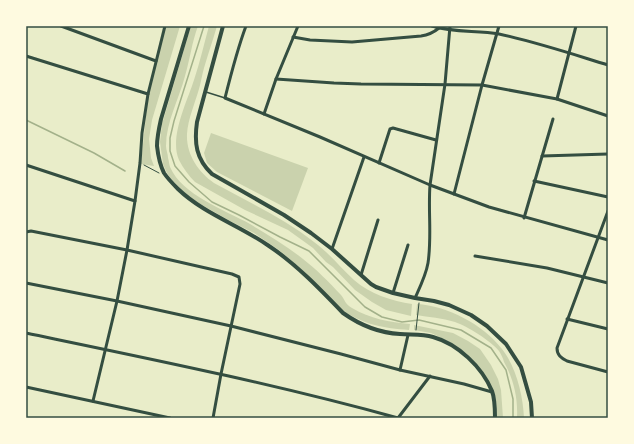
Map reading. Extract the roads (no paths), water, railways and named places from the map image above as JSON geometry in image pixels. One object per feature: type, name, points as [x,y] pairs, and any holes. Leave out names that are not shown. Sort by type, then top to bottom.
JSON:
[{"type":"street","points":[[61,26],[156,61]]},
{"type":"street","points":[[93,401],[106,350],[127,250],[135,201],[142,133],[148,94],[165,26]]},
{"type":"street","points":[[189,26],[160,119],[157,148],[164,173],[185,196],[201,207],[270,246],[307,277],[349,318],[370,328],[383,332],[432,336],[456,347],[472,360],[483,375],[492,392],[495,418]]},
{"type":"street","points":[[223,26],[197,122],[195,139],[200,158],[207,169],[212,174],[284,215],[311,233],[332,249],[371,284],[393,293],[417,300],[430,300],[449,305],[471,315],[487,326],[506,344],[521,367],[532,406],[532,418]]},
{"type":"street","points":[[246,26],[225,98],[379,162],[430,185],[489,207],[524,218],[608,240]]},
{"type":"street","points":[[264,114],[276,79],[298,26]]},
{"type":"street","points":[[432,26],[497,34],[608,65]]},
{"type":"street","points":[[454,194],[499,26]]},
{"type":"street","points":[[557,99],[576,26]]},
{"type":"street","points":[[293,37],[331,42],[352,42],[428,35],[439,28]]},
{"type":"street","points":[[417,300],[428,261],[430,185],[445,84],[449,28]]},
{"type":"street","points":[[26,56],[148,94]]},
{"type":"street","points":[[276,79],[361,84],[482,85],[557,99],[608,116]]},
{"type":"street","points":[[524,218],[553,119]]},
{"type":"street","points":[[379,162],[390,129],[393,128],[436,140]]},
{"type":"street","points":[[542,156],[608,154]]},
{"type":"street","points":[[332,249],[364,157]]},
{"type":"street","points":[[26,165],[135,201]]},
{"type":"street","points":[[534,181],[608,197]]},
{"type":"street","points":[[608,212],[557,348],[560,357],[567,361],[608,372]]},
{"type":"street","points":[[361,275],[378,220]]},
{"type":"street","points":[[26,232],[31,231],[127,250],[232,274],[239,278],[240,284],[213,418]]},
{"type":"street","points":[[393,293],[408,245]]},
{"type":"street","points":[[475,256],[547,268],[608,283]]},
{"type":"street","points":[[26,282],[231,326],[400,370],[464,384],[492,392]]},
{"type":"street","points":[[567,319],[608,330]]},
{"type":"street","points":[[26,333],[221,374],[342,402],[398,418],[430,376]]},
{"type":"street","points":[[400,370],[408,335]]},
{"type":"street","points":[[26,386],[170,418]]},
{"type":"lane","points":[[205,92],[225,98]]},
{"type":"waterway","points":[[204,26],[170,138],[170,151],[175,166],[189,182],[212,202],[309,251],[365,307],[382,317],[402,322],[419,320],[461,330],[491,348],[506,370],[513,399],[513,418]]},
{"type":"waterway","points":[[26,120],[94,153],[125,171]]}]
